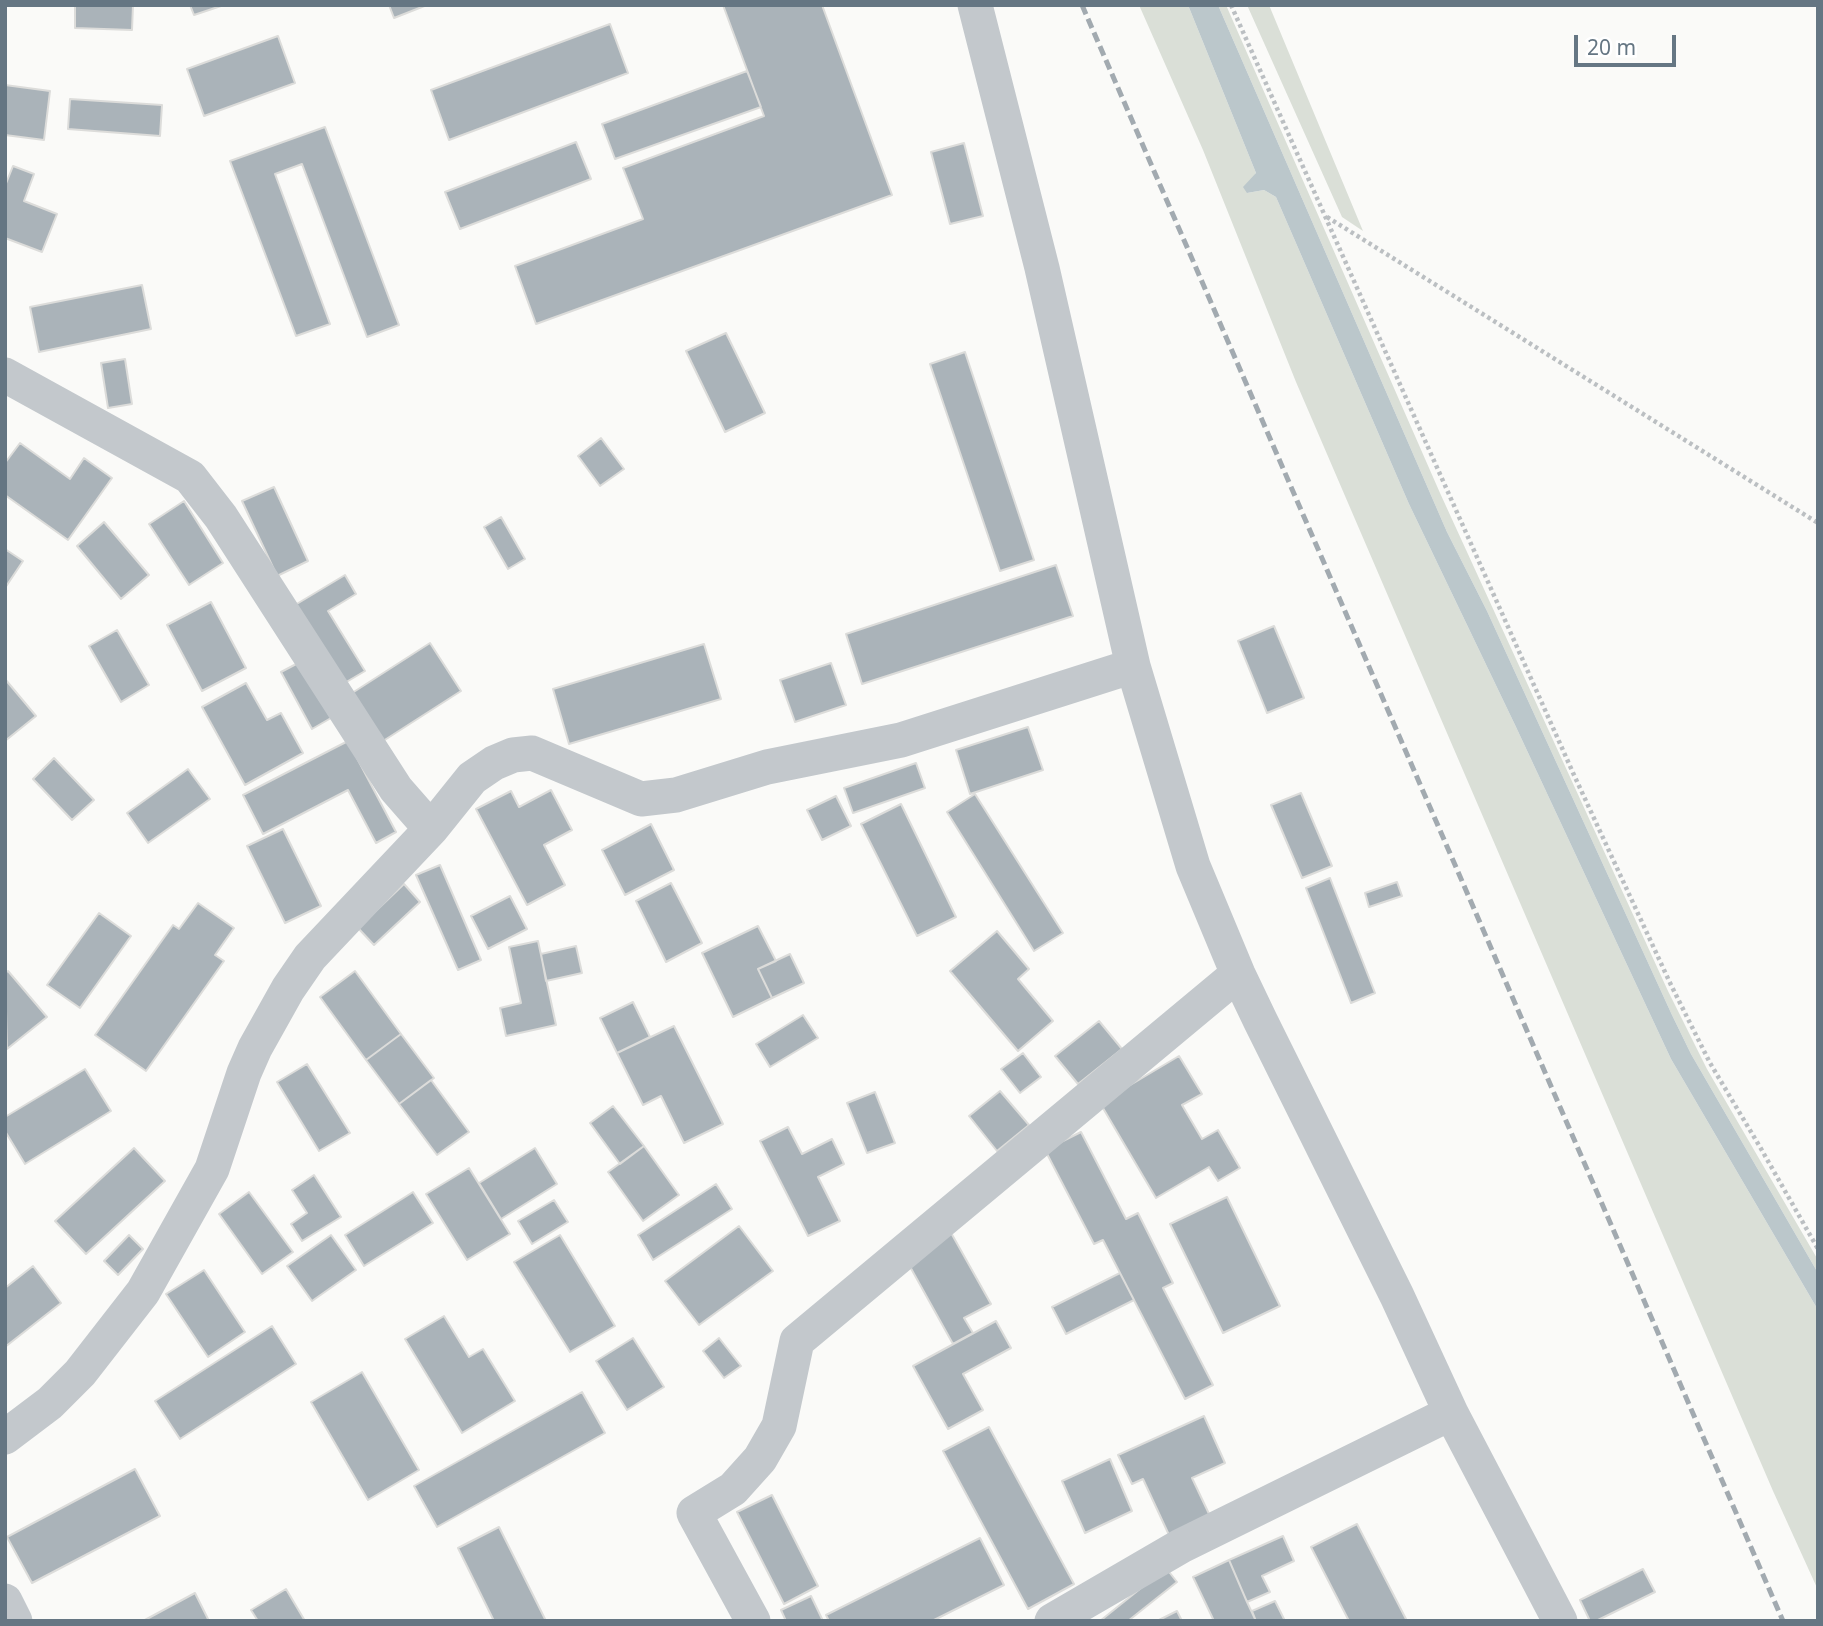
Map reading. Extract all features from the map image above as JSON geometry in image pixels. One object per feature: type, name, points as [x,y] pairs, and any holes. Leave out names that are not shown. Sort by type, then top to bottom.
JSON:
[{"type":"street","points":[[975,5],[1042,268],[1133,666],[1193,866],[1238,974],[1397,1296],[1451,1413],[1560,1621]]},
{"type":"street","points":[[5,375],[190,477],[221,517],[397,789],[431,829]]},
{"type":"street","points":[[5,1437],[50,1403],[80,1373],[143,1292],[212,1169],[255,1048],[288,989],[310,957],[431,829],[472,778],[494,762],[513,755],[532,753],[640,799],[676,795],[767,767],[901,740],[1133,666]]},
{"type":"street","points":[[753,1621],[694,1513],[733,1489],[760,1458],[779,1426],[797,1341],[1238,974]]},
{"type":"street","points":[[1052,1621],[1181,1546],[1451,1413]]},
{"type":"street","points":[[5,1601],[16,1621]]},
{"type":"path","points":[[1231,5],[1569,763],[1671,985],[1710,1063],[1818,1249]]},
{"type":"path","points":[[1326,216],[1818,523]]},
{"type":"shaded area","points":[[1139,5],[1188,5],[1256,173],[1247,193],[1264,190],[1276,197],[1409,504],[1671,1059],[1818,1310],[1818,1590],[1296,382],[1203,150]]},
{"type":"shaded area","points":[[1188,5],[1218,5],[1447,532],[1487,611],[1672,1015],[1691,1054],[1818,1273],[1818,1310],[1671,1059],[1409,504],[1276,197],[1264,190],[1247,193],[1243,187],[1256,173]]},
{"type":"shaded area","points":[[1218,5],[1226,5],[1440,493],[1668,991],[1707,1069],[1818,1260],[1818,1273],[1691,1054],[1672,1015],[1487,611],[1447,532]]},
{"type":"shaded area","points":[[1247,5],[1269,5],[1363,231],[1342,217]]},
{"type":"building","points":[[75,5],[133,5],[132,30],[75,28]]},
{"type":"building","points":[[190,5],[224,5],[194,15]]},
{"type":"building","points":[[389,5],[427,5],[394,18]]},
{"type":"building","points":[[723,5],[822,5],[892,195],[536,324],[515,266],[643,219],[623,168],[764,116]]},
{"type":"building","points":[[610,24],[628,73],[449,140],[431,90]]},
{"type":"building","points":[[278,36],[295,83],[204,116],[187,69]]},
{"type":"building","points":[[747,71],[761,107],[615,159],[602,124]]},
{"type":"building","points":[[5,85],[50,91],[44,140],[5,135]]},
{"type":"building","points":[[70,99],[162,105],[160,136],[68,129]]},
{"type":"building","points":[[325,127],[399,325],[367,337],[302,164],[275,174],[330,324],[296,336],[230,161]]},
{"type":"building","points":[[576,142],[591,179],[460,229],[445,192]]},
{"type":"building","points":[[964,143],[983,216],[950,224],[931,152]]},
{"type":"building","points":[[13,166],[34,174],[24,201],[57,214],[42,252],[5,238],[5,186]]},
{"type":"building","points":[[142,285],[151,329],[39,352],[30,307]]},
{"type":"building","points":[[726,333],[765,413],[725,432],[686,351]]},
{"type":"building","points":[[965,352],[1034,560],[1000,571],[930,364]]},
{"type":"building","points":[[125,359],[132,404],[108,408],[101,363]]},
{"type":"building","points":[[601,438],[624,469],[600,486],[578,456]]},
{"type":"building","points":[[20,443],[70,479],[84,458],[112,478],[68,540],[5,495],[5,463]]},
{"type":"building","points":[[274,487],[308,561],[277,576],[242,501]]},
{"type":"building","points":[[184,501],[223,563],[189,585],[149,524]]},
{"type":"building","points":[[501,517],[525,559],[508,569],[484,527]]},
{"type":"building","points":[[104,522],[149,575],[121,599],[77,546]]},
{"type":"building","points":[[5,549],[23,561],[5,588]]},
{"type":"building","points":[[1056,565],[1073,616],[862,684],[846,634]]},
{"type":"building","points":[[345,575],[356,594],[328,611],[365,671],[343,684],[295,605]]},
{"type":"building","points":[[211,602],[246,668],[202,691],[167,625]]},
{"type":"building","points":[[1274,626],[1304,698],[1267,713],[1238,641]]},
{"type":"building","points":[[117,630],[149,685],[121,702],[89,646]]},
{"type":"building","points":[[430,643],[461,691],[380,743],[349,695]]},
{"type":"building","points":[[704,644],[721,699],[569,744],[553,689]]},
{"type":"building","points":[[300,662],[331,718],[312,729],[281,672]]},
{"type":"building","points":[[831,663],[846,705],[795,722],[780,680]]},
{"type":"building","points":[[5,679],[36,716],[5,741]]},
{"type":"building","points":[[246,683],[267,720],[281,713],[303,753],[245,785],[202,707]]},
{"type":"building","points":[[1028,727],[1043,770],[970,794],[956,750]]},
{"type":"building","points":[[348,741],[396,832],[376,843],[348,790],[263,834],[243,795]]},
{"type":"building","points":[[54,758],[94,800],[72,820],[33,779]]},
{"type":"building","points":[[916,763],[925,788],[853,813],[844,788]]},
{"type":"building","points":[[188,769],[210,799],[148,843],[127,813]]},
{"type":"building","points":[[551,790],[572,830],[544,845],[565,885],[527,905],[476,809],[511,791],[519,807]]},
{"type":"building","points":[[1301,793],[1332,866],[1302,878],[1271,805]]},
{"type":"building","points":[[975,794],[1063,933],[1034,951],[947,812]]},
{"type":"building","points":[[836,796],[851,826],[822,840],[807,810]]},
{"type":"building","points":[[901,804],[956,917],[917,936],[861,824]]},
{"type":"building","points":[[651,824],[674,870],[625,895],[602,850]]},
{"type":"building","points":[[283,829],[321,906],[285,923],[247,846]]},
{"type":"building","points":[[440,865],[481,960],[458,970],[416,875]]},
{"type":"building","points":[[1330,878],[1375,993],[1351,1003],[1306,888]]},
{"type":"building","points":[[1397,882],[1402,896],[1369,907],[1365,893]]},
{"type":"building","points":[[671,883],[702,943],[666,962],[636,901]]},
{"type":"building","points":[[404,884],[420,902],[374,945],[358,928]]},
{"type":"building","points":[[510,896],[527,929],[488,949],[471,916]]},
{"type":"building","points":[[198,903],[234,928],[215,955],[224,961],[146,1071],[95,1035],[173,925],[179,929]]},
{"type":"building","points":[[99,913],[131,936],[80,1008],[47,985]]},
{"type":"building","points":[[758,926],[776,961],[758,969],[772,998],[733,1017],[702,953]]},
{"type":"building","points":[[997,931],[1029,969],[1018,979],[1053,1021],[1018,1051],[950,971]]},
{"type":"building","points":[[538,941],[556,1025],[506,1036],[500,1008],[521,1003],[509,947]]},
{"type":"building","points":[[576,946],[582,973],[546,981],[541,954]]},
{"type":"building","points":[[790,954],[804,983],[772,998],[758,969]]},
{"type":"building","points":[[8,971],[47,1017],[7,1049],[5,973]]},
{"type":"building","points":[[355,971],[401,1034],[366,1060],[320,997]]},
{"type":"building","points":[[633,1002],[650,1037],[617,1053],[600,1018]]},
{"type":"building","points":[[803,1015],[818,1038],[770,1067],[756,1044]]},
{"type":"building","points":[[1099,1021],[1122,1049],[1078,1084],[1055,1056]]},
{"type":"building","points":[[674,1026],[723,1124],[684,1143],[661,1096],[643,1105],[617,1053]]},
{"type":"building","points":[[401,1034],[434,1078],[399,1104],[366,1060]]},
{"type":"building","points":[[1023,1053],[1041,1077],[1020,1093],[1001,1069]]},
{"type":"building","points":[[1179,1056],[1202,1094],[1182,1105],[1202,1139],[1218,1130],[1240,1168],[1218,1181],[1209,1167],[1156,1198],[1100,1103]]},
{"type":"building","points":[[307,1064],[350,1133],[319,1151],[277,1082]]},
{"type":"building","points":[[85,1069],[111,1111],[25,1164],[5,1131],[5,1117]]},
{"type":"building","points":[[431,1080],[469,1132],[437,1155],[399,1104]]},
{"type":"building","points":[[1000,1091],[1029,1125],[997,1151],[969,1116]]},
{"type":"building","points":[[875,1092],[895,1143],[867,1153],[847,1103]]},
{"type":"building","points":[[613,1106],[644,1146],[620,1164],[590,1123]]},
{"type":"building","points":[[788,1127],[802,1154],[832,1139],[844,1164],[818,1177],[840,1221],[808,1236],[760,1141]]},
{"type":"building","points":[[1081,1132],[1126,1219],[1138,1213],[1173,1283],[1163,1288],[1213,1385],[1185,1399],[1103,1240],[1094,1244],[1045,1150]]},
{"type":"building","points":[[644,1146],[679,1195],[643,1221],[608,1172]]},
{"type":"building","points":[[134,1148],[165,1181],[86,1254],[55,1221]]},
{"type":"building","points":[[535,1148],[557,1184],[501,1219],[479,1183]]},
{"type":"building","points":[[469,1168],[510,1234],[467,1260],[426,1194]]},
{"type":"building","points":[[314,1175],[341,1217],[302,1241],[291,1224],[307,1213],[292,1190]]},
{"type":"building","points":[[716,1184],[732,1209],[653,1260],[638,1235]]},
{"type":"building","points":[[249,1192],[293,1252],[262,1274],[219,1214]]},
{"type":"building","points":[[413,1192],[433,1223],[364,1266],[345,1235]]},
{"type":"building","points":[[1227,1197],[1280,1306],[1223,1333],[1170,1224]]},
{"type":"building","points":[[554,1200],[568,1222],[532,1244],[518,1221]]},
{"type":"building","points":[[739,1226],[773,1271],[699,1325],[665,1281]]},
{"type":"building","points":[[950,1231],[991,1304],[964,1318],[973,1333],[953,1344],[908,1263]]},
{"type":"building","points":[[129,1235],[143,1249],[118,1275],[104,1261]]},
{"type":"building","points":[[331,1235],[356,1270],[312,1301],[287,1266]]},
{"type":"building","points":[[560,1235],[615,1326],[570,1352],[514,1262]]},
{"type":"building","points":[[33,1266],[61,1303],[5,1347],[5,1288]]},
{"type":"building","points":[[204,1270],[245,1332],[208,1357],[166,1294]]},
{"type":"building","points":[[1120,1273],[1134,1300],[1066,1334],[1052,1307]]},
{"type":"building","points":[[444,1316],[469,1357],[483,1349],[515,1401],[462,1433],[405,1339]]},
{"type":"building","points":[[996,1321],[1011,1348],[963,1374],[983,1410],[948,1429],[913,1366]]},
{"type":"building","points":[[272,1326],[296,1364],[180,1439],[155,1401]]},
{"type":"building","points":[[633,1338],[664,1387],[627,1410],[596,1361]]},
{"type":"building","points":[[719,1338],[741,1366],[724,1378],[703,1351]]},
{"type":"building","points":[[362,1372],[419,1470],[368,1500],[311,1402]]},
{"type":"building","points":[[582,1392],[605,1433],[437,1527],[414,1486]]},
{"type":"building","points":[[1204,1416],[1225,1463],[1192,1478],[1210,1516],[1169,1535],[1143,1479],[1132,1484],[1118,1455]]},
{"type":"building","points":[[989,1427],[1074,1584],[1028,1609],[943,1451]]},
{"type":"building","points":[[1110,1459],[1132,1511],[1085,1533],[1062,1481]]},
{"type":"building","points":[[135,1469],[160,1516],[32,1583],[7,1537]]},
{"type":"building","points":[[772,1495],[818,1586],[784,1604],[737,1512]]},
{"type":"building","points":[[1357,1524],[1407,1621],[1349,1621],[1311,1547]]},
{"type":"building","points":[[499,1527],[546,1621],[494,1621],[458,1548]]},
{"type":"building","points":[[1283,1536],[1294,1561],[1262,1576],[1270,1592],[1247,1602],[1229,1560]]},
{"type":"building","points":[[980,1538],[1004,1585],[932,1621],[829,1621],[826,1615]]},
{"type":"building","points":[[1229,1560],[1256,1621],[1214,1621],[1193,1577]]},
{"type":"building","points":[[1166,1568],[1177,1582],[1128,1621],[1100,1621]]},
{"type":"building","points":[[1643,1569],[1655,1592],[1596,1621],[1590,1621],[1580,1600]]},
{"type":"building","points":[[286,1589],[305,1621],[258,1621],[251,1610]]},
{"type":"building","points":[[195,1593],[209,1621],[143,1621]]},
{"type":"building","points":[[811,1596],[823,1621],[786,1621],[781,1610]]},
{"type":"building","points":[[1275,1601],[1285,1621],[1256,1621],[1252,1611]]},
{"type":"building","points":[[1177,1611],[1182,1621],[1157,1621]]},
{"type":"railway","points":[[1082,5],[1783,1621]]}]
